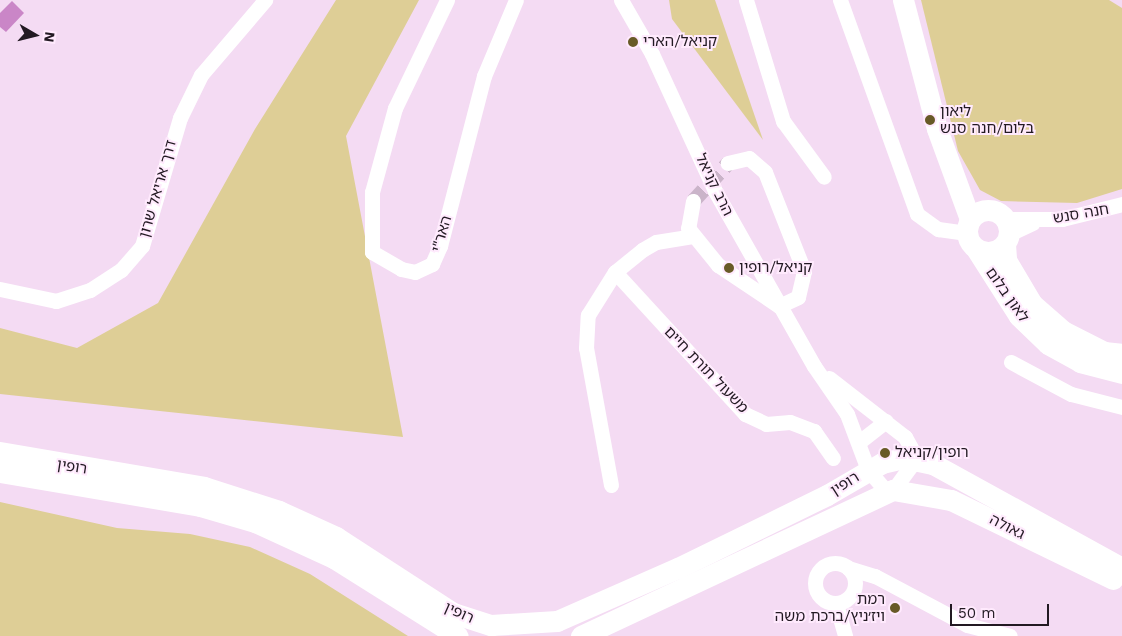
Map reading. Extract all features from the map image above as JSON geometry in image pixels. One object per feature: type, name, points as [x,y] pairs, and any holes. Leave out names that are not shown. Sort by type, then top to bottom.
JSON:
[{"type":"street","name":"דרך אריאל שרון","points":[[0,289],[56,301],[90,290],[121,270],[142,246],[180,118],[201,75],[265,0]]},
{"type":"street","name":"האר\"י","points":[[447,0],[395,108],[372,192],[372,252],[401,269],[415,272],[432,264],[440,246],[484,76],[516,0]]},
{"type":"street","name":"הרב קניאל","points":[[621,0],[652,54],[714,191],[814,366],[846,414],[859,442],[868,470],[890,491]]},
{"type":"street","points":[[746,0],[783,121],[824,177]]},
{"type":"street","points":[[840,0],[917,214],[938,229],[971,234],[1002,227]]},
{"type":"street","name":"לאון בלום","points":[[903,0],[938,130],[957,177],[971,234],[1019,316],[1048,344],[1080,362],[1122,373]]},
{"type":"street","points":[[693,202],[688,228],[692,236],[718,265],[779,306],[798,297],[804,271],[758,163],[739,158],[728,163]]},
{"type":"street","name":"לאון בלום","points":[[957,177],[1002,227],[1006,260],[1032,304],[1063,331],[1104,352],[1122,354]]},
{"type":"street","name":"חנה סנש","points":[[1002,227],[1039,220],[1071,218],[1122,204]]},
{"type":"street","points":[[971,234],[988,253],[1002,227]]},
{"type":"street","points":[[611,485],[586,348],[588,315],[615,272],[656,242],[692,236]]},
{"type":"street","name":"משעול תורת חיים","points":[[615,272],[745,414],[766,424],[790,422],[814,431],[833,458]]},
{"type":"street","points":[[1011,362],[1071,394],[1122,407]]},
{"type":"street","name":"הרב קניאל","points":[[814,366],[886,420],[905,437],[912,458]]},
{"type":"street","points":[[859,442],[886,420]]},
{"type":"street","name":"רופין","points":[[0,452],[204,487],[279,511],[336,537],[453,613],[491,625],[557,621],[681,577]]},
{"type":"street","points":[[890,491],[906,478],[912,458]]},
{"type":"street","name":"רופין","points":[[845,497],[868,470],[893,459],[912,458]]},
{"type":"street","name":"גאולה","points":[[912,458],[949,472],[1122,568]]},
{"type":"street","name":"רופין","points":[[0,472],[200,506],[255,522],[334,558],[458,636]]},
{"type":"street","name":"רופין","points":[[581,636],[681,577],[845,497],[890,491]]},
{"type":"street","name":"גאולה","points":[[890,491],[951,500],[1122,582]]},
{"type":"street","points":[[845,636],[836,604],[819,595],[816,577],[830,564],[848,568],[966,624],[1010,636]]},
{"type":"street","points":[[848,568],[855,580],[853,593]]},
{"type":"street","points":[[836,604],[853,593],[874,585],[891,587]]},
{"type":"shaded area","points":[[336,0],[419,0],[346,136],[403,437],[0,394],[0,328],[77,348],[158,303],[255,129]]},
{"type":"shaded area","points":[[669,0],[715,0],[763,140],[672,19]]},
{"type":"shaded area","points":[[921,0],[1109,0],[1122,8],[1122,189],[1077,203],[1001,201],[980,190],[958,151]]},
{"type":"shaded area","points":[[12,1],[24,13],[6,32],[0,27],[0,13]]},
{"type":"shaded area","points":[[0,502],[117,528],[190,534],[250,547],[310,574],[408,636],[0,636]]},
{"type":"tunnel","points":[[693,201],[728,163]]},
{"type":"place","name":"קניאל/הארי","points":[[633,42]]},
{"type":"place","name":"ליאון בלום/חנה סנש","points":[[930,120]]},
{"type":"place","name":"קניאל/רופין","points":[[729,268]]},
{"type":"place","name":"רופין/קניאל","points":[[885,453]]},
{"type":"place","name":"רמת ויז׳ניץ/ברכת משה","points":[[895,608]]}]
